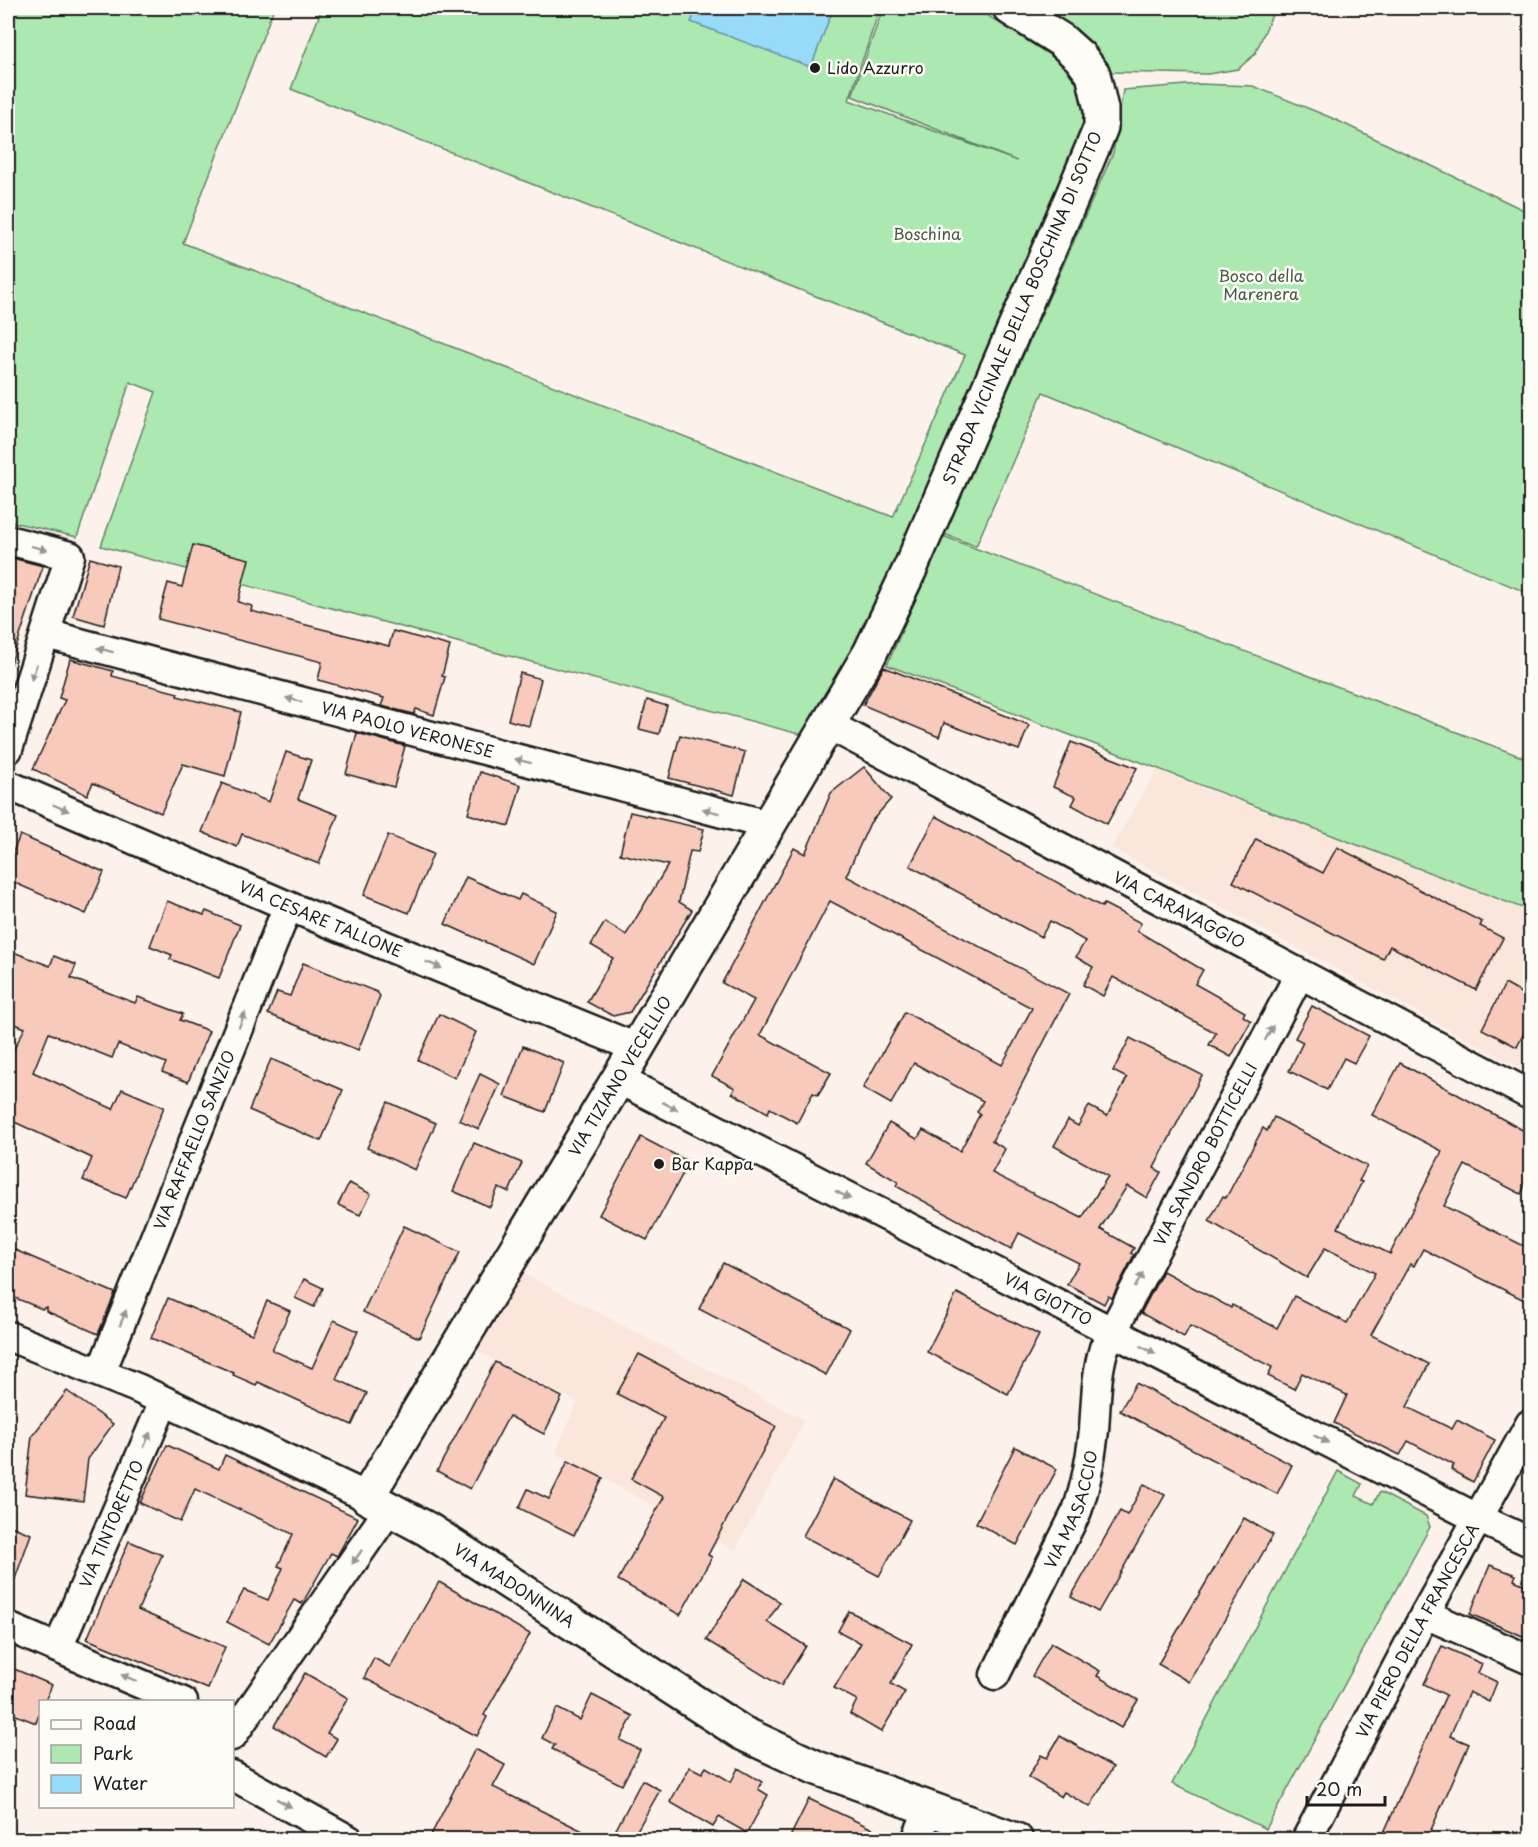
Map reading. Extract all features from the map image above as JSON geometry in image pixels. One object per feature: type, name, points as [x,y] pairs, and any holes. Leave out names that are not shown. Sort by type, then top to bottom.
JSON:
[{"type":"street","name":"STRADA VICINALE DELLA BOSCHINA DI SOTTO","points":[[870,653],[923,538],[1101,127],[1098,94],[1087,65],[1061,40],[1010,8]]},
{"type":"street","points":[[8,540],[70,556],[8,749]]},
{"type":"street","name":"VIA PAOLO VERONESE","points":[[46,634],[768,825]]},
{"type":"street","name":"VIA TIZIANO VECELLIO","points":[[378,1503],[618,1079],[870,653]]},
{"type":"street","name":"VIA CARAVAGGIO","points":[[829,725],[1530,1095]]},
{"type":"street","name":"VIA CESARE TALLONE","points":[[8,785],[288,906],[637,1048]]},
{"type":"street","name":"VIA RAFFAELLO SANZIO","points":[[100,1372],[288,906]]},
{"type":"street","name":"VIA SANDRO BOTTICELLI","points":[[1112,1332],[1299,975]]},
{"type":"street","name":"VIA GIOTTO","points":[[618,1079],[1478,1518],[1530,1542]]},
{"type":"street","name":"VIA MASACCIO","points":[[995,1675],[1077,1511],[1084,1489],[1093,1434],[1099,1364],[1112,1332]]},
{"type":"street","name":"VIA MADONNINA","points":[[8,1336],[100,1372],[164,1401],[378,1503],[427,1529],[742,1733],[817,1768],[1016,1839]]},
{"type":"street","name":"VIA TINTORETTO","points":[[58,1648],[164,1401]]},
{"type":"street","name":"VIA PIERO DELLA FRANCESCA","points":[[1306,1839],[1425,1614],[1530,1424]]},
{"type":"street","points":[[234,1728],[378,1503]]},
{"type":"street","points":[[1425,1614],[1530,1660]]},
{"type":"street","points":[[8,1627],[181,1700]]},
{"type":"street","points":[[234,1776],[349,1839]]},
{"type":"street","points":[[916,1839],[929,1809]]},
{"type":"shaded area","points":[[1157,770],[1530,912],[1530,1073],[1111,848]]},
{"type":"shaded area","points":[[524,1274],[805,1420],[735,1550],[555,1453],[577,1402],[475,1350]]},
{"type":"green space","name":"Boschina","points":[[8,8],[274,8],[183,243],[893,517],[965,355],[291,89],[322,8],[880,8],[849,100],[1017,161],[852,96],[883,8],[976,8],[1070,68],[1082,88],[1085,122],[915,525],[857,654],[806,736],[101,546],[156,392],[130,382],[77,537],[8,521]]},
{"type":"green space","points":[[1029,8],[1275,8],[1255,54],[1238,69],[1208,74],[1107,72]]},
{"type":"green space","name":"Bosco della Marenera","points":[[1199,84],[1253,86],[1332,118],[1530,213],[1530,594],[1043,392],[976,546],[944,534],[1113,153],[1123,90]]},
{"type":"green space","points":[[943,536],[1530,760],[1530,911],[887,665]]},
{"type":"green space","points":[[1338,1471],[1362,1484],[1356,1496],[1373,1504],[1380,1492],[1426,1516],[1430,1527],[1266,1829],[1172,1784]]},
{"type":"water","points":[[697,8],[833,9],[811,67],[691,22]]},
{"type":"building","points":[[193,545],[249,559],[238,602],[252,606],[251,611],[389,646],[393,631],[450,646],[442,676],[445,677],[434,715],[416,709],[414,714],[381,706],[384,698],[318,680],[322,662],[158,619],[168,583],[182,587]]},
{"type":"building","points":[[8,557],[43,566],[11,663],[8,662]]},
{"type":"building","points":[[90,558],[118,566],[104,625],[73,616]]},
{"type":"building","points":[[70,659],[113,671],[112,676],[241,712],[225,776],[183,764],[161,813],[93,783],[87,795],[33,769],[65,700],[59,698]]},
{"type":"building","points":[[884,667],[1029,725],[1019,750],[944,723],[939,737],[863,705]]},
{"type":"building","points":[[520,673],[541,679],[529,726],[508,720]]},
{"type":"building","points":[[647,700],[667,706],[659,734],[639,729]]},
{"type":"building","points":[[357,733],[405,746],[394,787],[346,774]]},
{"type":"building","points":[[680,735],[745,752],[734,795],[669,778]]},
{"type":"building","points":[[1071,742],[1137,768],[1107,824],[1072,805],[1076,797],[1053,787]]},
{"type":"building","points":[[286,752],[311,760],[298,799],[338,815],[319,864],[242,834],[237,847],[202,832],[222,783],[269,802]]},
{"type":"building","points":[[864,767],[891,799],[870,823],[846,876],[1069,994],[992,1141],[1005,1149],[992,1173],[1082,1218],[1108,1176],[1054,1146],[1068,1120],[1078,1126],[1089,1106],[1107,1116],[1127,1078],[1113,1071],[1130,1038],[1202,1075],[1154,1168],[1161,1172],[1147,1198],[1127,1186],[1100,1229],[1134,1248],[1131,1253],[1134,1255],[1112,1298],[1108,1296],[1104,1304],[1067,1284],[1079,1263],[1019,1233],[1011,1249],[896,1186],[898,1182],[866,1163],[889,1123],[917,1139],[923,1130],[960,1151],[980,1114],[977,1112],[983,1101],[914,1063],[891,1104],[863,1088],[905,1012],[1002,1065],[1032,1008],[830,901],[760,1035],[831,1073],[818,1095],[813,1093],[797,1123],[770,1108],[768,1113],[732,1093],[735,1088],[712,1076],[754,1000],[722,983],[794,848],[805,854],[831,793]]},
{"type":"building","points":[[480,772],[521,785],[509,826],[468,814]]},
{"type":"building","points":[[630,812],[704,829],[698,852],[690,851],[679,902],[692,910],[630,1012],[613,1016],[587,1002],[613,958],[591,945],[605,922],[626,935],[668,865],[620,854]]},
{"type":"building","points":[[936,816],[1102,907],[1104,904],[1141,923],[1137,931],[1203,970],[1195,984],[1245,1012],[1243,1016],[1251,1021],[1231,1057],[1209,1045],[1216,1033],[1113,977],[1103,996],[1083,985],[1093,967],[1076,957],[1085,941],[1050,921],[1041,937],[910,866]]},
{"type":"building","points":[[20,835],[104,872],[86,914],[8,880],[8,864]]},
{"type":"building","points":[[388,835],[433,854],[409,913],[364,895]]},
{"type":"building","points":[[1256,839],[1323,873],[1337,847],[1482,922],[1480,926],[1503,938],[1476,990],[1390,946],[1383,959],[1233,882]]},
{"type":"building","points":[[466,877],[518,900],[521,894],[557,911],[534,964],[445,924]]},
{"type":"building","points":[[167,901],[204,915],[206,911],[240,925],[219,978],[170,959],[172,955],[150,946]]},
{"type":"building","points":[[8,950],[50,966],[54,956],[76,965],[71,978],[135,1003],[138,997],[183,1014],[180,1020],[209,1031],[188,1082],[162,1072],[166,1063],[118,1044],[112,1058],[49,1033],[33,1072],[113,1109],[122,1089],[164,1107],[126,1198],[83,1180],[92,1158],[8,1119],[8,1060],[25,1028],[8,1021]]},
{"type":"building","points":[[303,963],[377,992],[380,996],[358,1050],[268,1014],[277,992],[290,996]]},
{"type":"building","points":[[1505,984],[1530,998],[1530,1021],[1517,1047],[1482,1029]]},
{"type":"building","points":[[1312,1006],[1369,1036],[1354,1063],[1344,1058],[1327,1090],[1289,1071],[1303,1042],[1295,1038]]},
{"type":"building","points":[[439,1014],[476,1032],[455,1078],[418,1060]]},
{"type":"building","points":[[523,1046],[564,1063],[545,1112],[504,1096]]},
{"type":"building","points":[[271,1059],[343,1090],[321,1141],[249,1110]]},
{"type":"building","points":[[1400,1063],[1530,1134],[1530,1175],[1521,1194],[1465,1165],[1444,1206],[1530,1249],[1530,1303],[1423,1249],[1414,1266],[1410,1264],[1371,1335],[1429,1364],[1407,1407],[1452,1429],[1457,1420],[1495,1440],[1473,1482],[1451,1470],[1454,1465],[1408,1441],[1400,1455],[1334,1423],[1347,1395],[1302,1373],[1294,1389],[1268,1376],[1272,1367],[1190,1326],[1184,1337],[1141,1313],[1163,1271],[1231,1308],[1232,1305],[1277,1328],[1294,1296],[1347,1323],[1375,1273],[1325,1248],[1307,1278],[1209,1221],[1223,1196],[1226,1198],[1263,1128],[1267,1131],[1274,1117],[1367,1166],[1359,1181],[1362,1182],[1338,1228],[1390,1254],[1442,1151],[1372,1115]]},
{"type":"building","points":[[480,1074],[500,1084],[479,1129],[459,1120]]},
{"type":"building","points":[[388,1102],[436,1123],[415,1170],[367,1148]]},
{"type":"building","points":[[641,1137],[689,1162],[647,1240],[599,1215]]},
{"type":"building","points":[[474,1143],[522,1163],[509,1192],[498,1188],[490,1207],[453,1191]]},
{"type":"building","points":[[349,1183],[371,1194],[360,1215],[338,1205]]},
{"type":"building","points":[[404,1226],[460,1252],[419,1338],[363,1312]]},
{"type":"building","points":[[8,1247],[115,1293],[98,1334],[46,1311],[46,1307],[42,1309],[8,1295]]},
{"type":"building","points":[[723,1263],[850,1329],[826,1375],[699,1309]]},
{"type":"building","points":[[304,1279],[323,1288],[314,1307],[295,1298]]},
{"type":"building","points":[[957,1293],[1039,1335],[1008,1394],[927,1352]]},
{"type":"building","points":[[168,1298],[252,1334],[267,1301],[290,1311],[272,1350],[312,1368],[334,1320],[358,1331],[336,1379],[367,1393],[352,1425],[258,1382],[256,1385],[233,1375],[234,1373],[151,1338]]},
{"type":"building","points":[[639,1354],[776,1426],[708,1555],[712,1557],[680,1615],[618,1580],[664,1497],[631,1479],[664,1418],[617,1394]]},
{"type":"building","points":[[495,1362],[562,1397],[544,1434],[509,1416],[470,1489],[437,1471]]},
{"type":"building","points":[[1136,1383],[1292,1465],[1277,1494],[1120,1411]]},
{"type":"building","points":[[67,1391],[113,1424],[88,1459],[83,1501],[25,1494],[32,1436]]},
{"type":"building","points":[[167,1445],[219,1469],[225,1455],[358,1518],[337,1556],[331,1553],[302,1604],[294,1600],[269,1644],[227,1622],[244,1590],[268,1600],[283,1568],[278,1566],[293,1534],[195,1489],[180,1522],[140,1503]]},
{"type":"building","points":[[1015,1447],[1057,1469],[1017,1545],[976,1523]]},
{"type":"building","points":[[568,1461],[603,1478],[574,1535],[519,1508],[528,1489],[549,1499]]},
{"type":"building","points":[[833,1479],[910,1520],[879,1576],[803,1536]]},
{"type":"building","points":[[1144,1484],[1165,1495],[1098,1612],[1071,1597],[1120,1511],[1127,1515]]},
{"type":"building","points":[[1244,1518],[1273,1535],[1189,1682],[1158,1664]]},
{"type":"building","points":[[8,1525],[31,1534],[10,1593],[8,1592]]},
{"type":"building","points":[[129,1541],[162,1555],[138,1610],[225,1647],[208,1689],[87,1639]]},
{"type":"building","points":[[1490,1565],[1516,1575],[1514,1580],[1530,1587],[1530,1639],[1470,1614]]},
{"type":"building","points":[[744,1579],[780,1602],[767,1622],[806,1646],[781,1686],[706,1640]]},
{"type":"building","points":[[439,1582],[530,1634],[484,1715],[487,1717],[477,1736],[364,1678],[374,1658],[390,1667]]},
{"type":"building","points":[[849,1611],[912,1644],[891,1684],[905,1692],[881,1732],[850,1714],[857,1700],[834,1688],[861,1643],[838,1631]]},
{"type":"building","points":[[1051,1643],[1100,1671],[1097,1676],[1138,1700],[1121,1728],[1032,1676]]},
{"type":"building","points":[[1442,1646],[1482,1664],[1478,1673],[1497,1682],[1489,1702],[1469,1692],[1450,1736],[1469,1744],[1427,1839],[1381,1839],[1446,1695],[1424,1684]]},
{"type":"building","points":[[12,1668],[52,1685],[45,1700],[39,1700],[39,1715],[36,1723],[8,1712],[8,1680]]},
{"type":"building","points":[[305,1673],[348,1698],[327,1733],[337,1739],[326,1757],[274,1726]]},
{"type":"building","points":[[592,1695],[633,1716],[620,1740],[640,1750],[622,1785],[552,1749],[555,1745],[542,1738],[557,1708],[580,1720]]},
{"type":"building","points":[[1060,1736],[1113,1767],[1090,1807],[1064,1792],[1061,1797],[1028,1777],[1041,1755],[1047,1758]]},
{"type":"building","points":[[475,1749],[505,1765],[493,1787],[599,1839],[429,1839]]},
{"type":"building","points":[[690,1767],[702,1773],[706,1767],[731,1782],[738,1768],[762,1782],[758,1789],[768,1795],[747,1833],[719,1817],[713,1827],[670,1802]]},
{"type":"building","points":[[642,1780],[660,1790],[632,1839],[611,1839]]},
{"type":"building","points":[[809,1799],[894,1839],[789,1839]]},
{"type":"place","name":"Lido Azzurro","points":[[815,68]]},
{"type":"place","name":"Bar Kappa","points":[[659,1164]]}]
